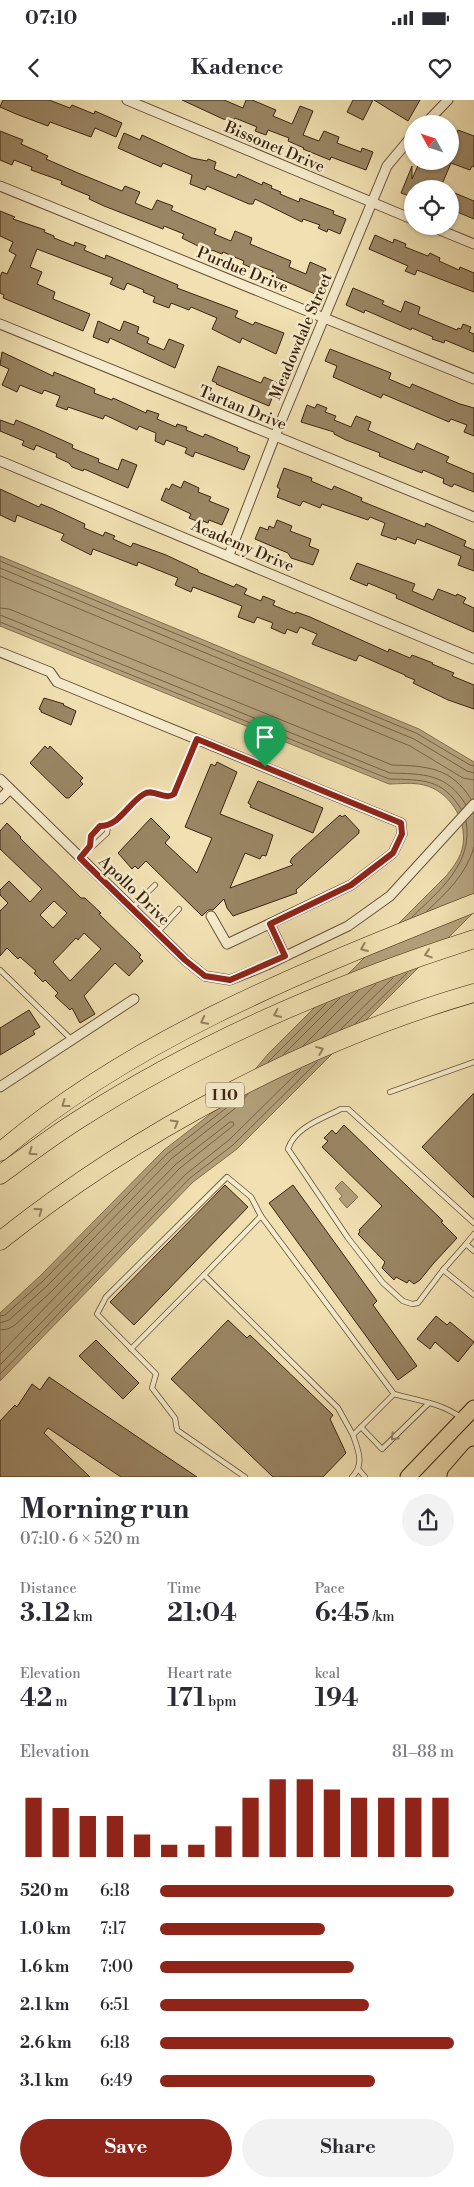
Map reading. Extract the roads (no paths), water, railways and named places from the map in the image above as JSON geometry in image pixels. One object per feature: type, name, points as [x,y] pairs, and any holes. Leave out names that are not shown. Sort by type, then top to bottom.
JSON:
[{"type":"highway","points":[[0,1152],[76,1095],[162,1042],[248,998],[474,903]]},
{"type":"highway","points":[[0,1175],[77,1121],[178,1063],[253,1025],[321,994],[404,962],[474,939]]},
{"type":"highway","name":"I 10","points":[[0,1241],[91,1175],[170,1126],[229,1093],[296,1060],[375,1028],[474,993]]},
{"type":"highway","points":[[459,1477],[474,1468]]},
{"type":"main road","points":[[408,1477],[469,1414]]},
{"type":"main road","points":[[454,1477],[474,1454]]},
{"type":"street","name":"Bissonet Drive","points":[[127,100],[404,216]]},
{"type":"street","points":[[434,115],[448,100]]},
{"type":"street","name":"Meadowdale Street","points":[[228,555],[275,436],[387,166],[404,146]]},
{"type":"street","name":"Purdue Drive","points":[[0,186],[474,379]]},
{"type":"street","points":[[452,235],[474,244]]},
{"type":"street","name":"Tartan Drive","points":[[0,324],[474,517]]},
{"type":"street","name":"Academy Drive","points":[[0,461],[474,659]]},
{"type":"street","points":[[0,652],[50,672],[57,682],[401,823],[402,834],[393,853],[351,885],[226,944],[211,916]]},
{"type":"street","name":"Apollo Drive","points":[[0,779],[185,960],[205,976],[230,980],[348,926],[390,896],[435,849],[474,804]]},
{"type":"street","points":[[0,799],[10,789]]},
{"type":"street","points":[[270,924],[285,956]]},
{"type":"street","points":[[0,1087],[134,999]]},
{"type":"lane","points":[[80,858],[90,846],[97,843],[106,833],[108,826],[146,793],[167,796],[174,794],[197,739]]},
{"type":"lane","points":[[90,846],[91,836],[100,826],[108,826]]},
{"type":"lane","points":[[132,908],[155,885]]},
{"type":"lane","points":[[157,933],[179,909]]},
{"type":"lane","points":[[0,970],[72,1040]]},
{"type":"lane","points":[[390,1092],[474,1062]]},
{"type":"lane","points":[[474,1223],[348,1109],[341,1108],[301,1130],[291,1140],[288,1148],[348,1238],[383,1282],[403,1301],[412,1304],[418,1303],[474,1234]]},
{"type":"lane","points":[[245,1477],[178,1430],[175,1418],[152,1388],[156,1374],[97,1314],[106,1297],[228,1177],[251,1196],[261,1216],[394,1394],[469,1414]]},
{"type":"lane","points":[[131,1349],[261,1216]]},
{"type":"lane","points":[[466,1244],[474,1251]]},
{"type":"lane","points":[[444,1270],[474,1294]]},
{"type":"lane","points":[[204,1276],[338,1408],[353,1434],[361,1457],[359,1470],[352,1477]]},
{"type":"lane","points":[[353,1434],[394,1394]]},
{"type":"lane","points":[[360,1427],[382,1449],[429,1403]]},
{"type":"lane","points":[[359,1470],[365,1477]]},
{"type":"water","points":[[0,556],[419,729],[474,762],[474,912],[237,1149],[193,1182],[0,1381],[0,1313],[40,1276],[164,1150],[231,1098],[268,1054],[447,875],[461,853],[463,835],[459,816],[454,808],[441,793],[433,788],[415,784],[389,784],[0,626]]},
{"type":"water","points":[[342,1181],[358,1197],[347,1208],[339,1199],[342,1196],[335,1188]]}]
